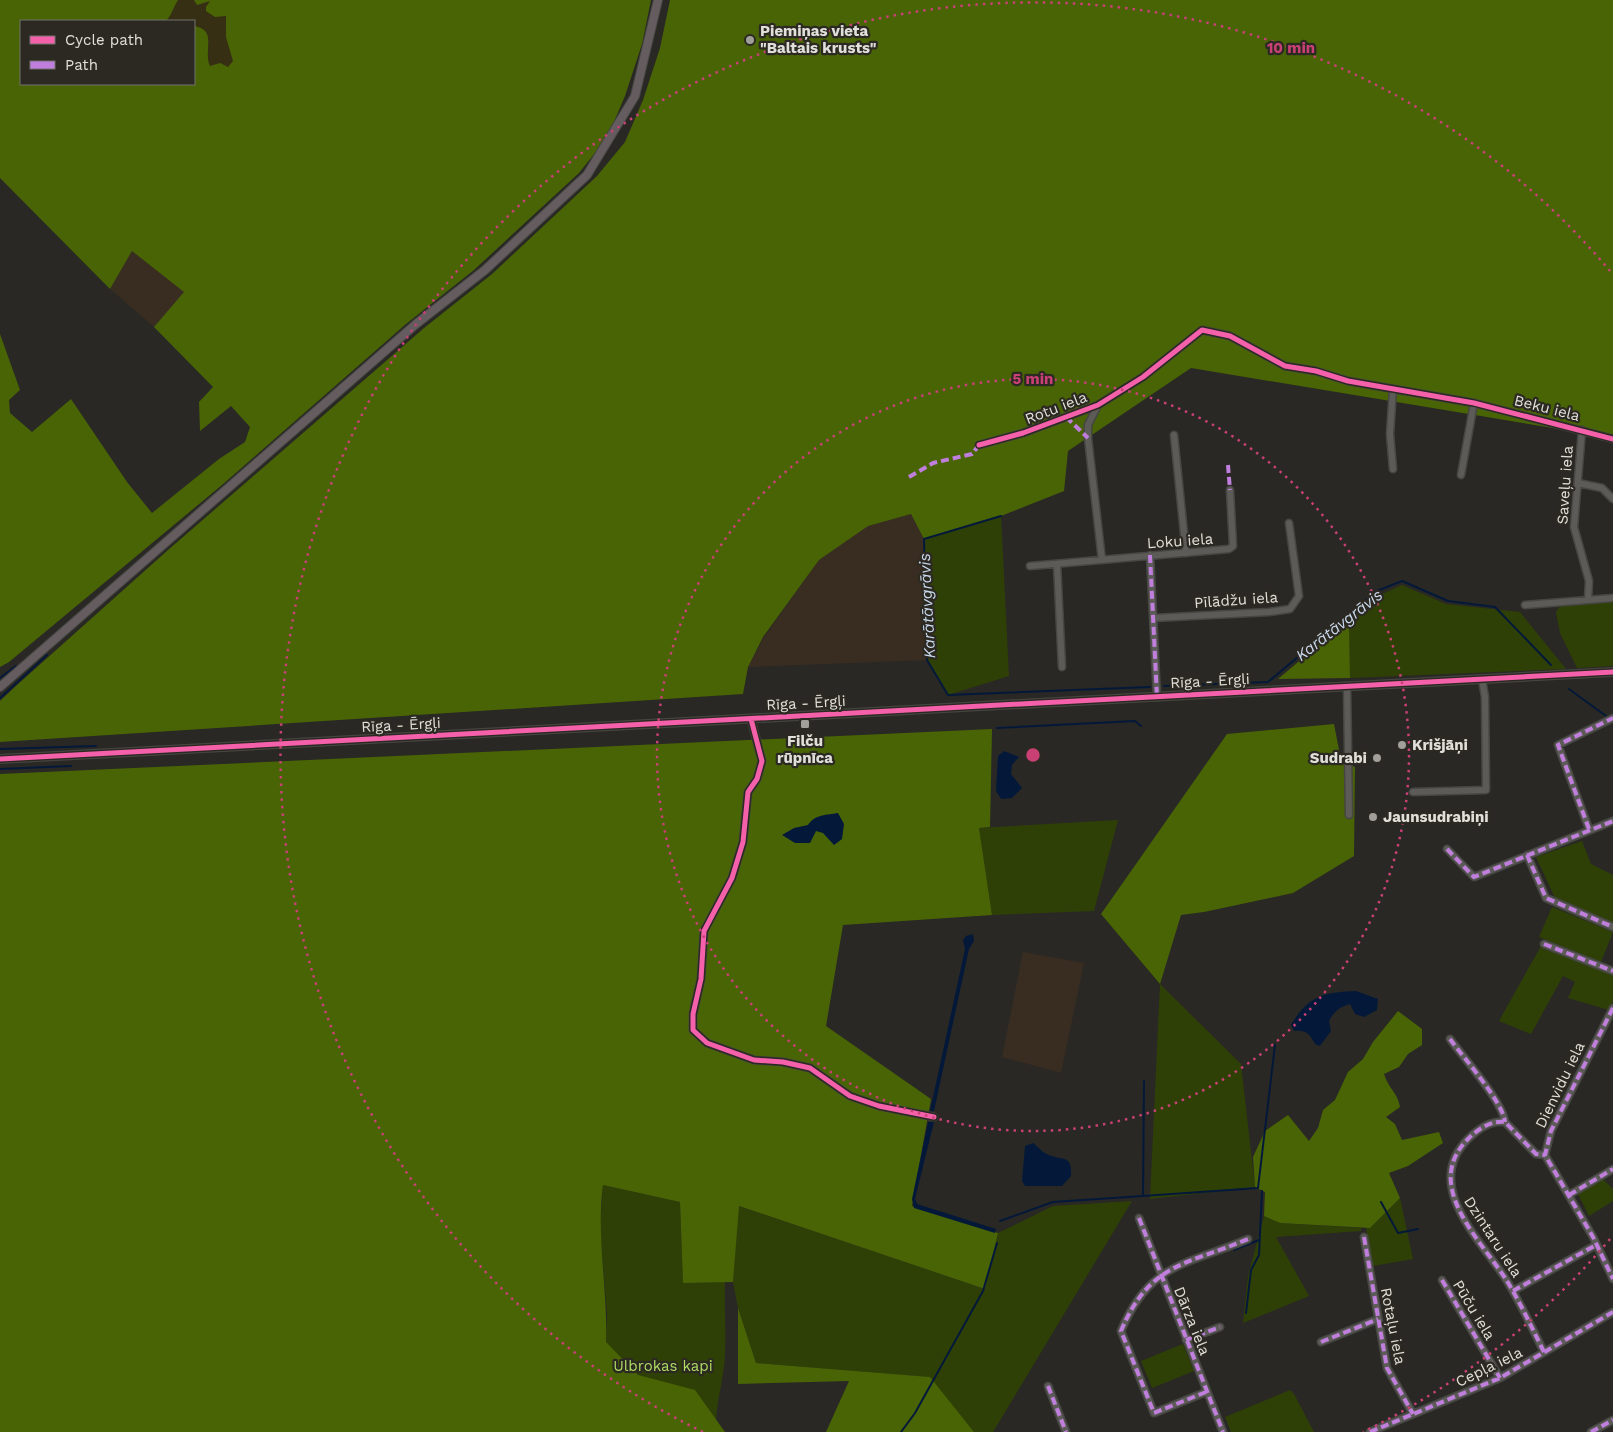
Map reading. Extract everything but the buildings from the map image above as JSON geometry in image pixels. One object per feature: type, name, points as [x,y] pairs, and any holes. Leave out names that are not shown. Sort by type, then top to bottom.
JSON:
[{"type":"main road","points":[[0,687],[416,324],[485,270],[587,175],[635,96],[658,0]]},
{"type":"main road","name":"Rīga - Ērgļi","points":[[0,759],[1613,672]]},
{"type":"street","name":"Rotu iela","points":[[980,446],[1023,433],[1098,405],[1136,382],[1202,330],[1230,336],[1285,366],[1316,371],[1348,381],[1393,389]]},
{"type":"street","name":"Beku iela","points":[[1393,389],[1474,403],[1613,439]]},
{"type":"street","points":[[1393,389],[1390,434],[1393,468]]},
{"type":"street","points":[[1461,475],[1474,403]]},
{"type":"street","name":"Rotu iela","points":[[1098,405],[1088,425],[1088,438],[1102,560]]},
{"type":"street","name":"Saveļu iela","points":[[1582,430],[1574,527],[1589,581],[1588,599]]},
{"type":"street","points":[[1174,435],[1186,553]]},
{"type":"street","points":[[1578,483],[1602,488],[1613,499]]},
{"type":"street","name":"Loku iela","points":[[1030,566],[1229,550],[1233,546],[1230,490]]},
{"type":"street","name":"Pīlādžu iela","points":[[1154,618],[1269,612],[1290,609],[1299,596],[1288,523]]},
{"type":"street","points":[[1150,555],[1158,697]]},
{"type":"street","points":[[1056,564],[1062,667]]},
{"type":"street","points":[[1525,605],[1613,598]]},
{"type":"street","points":[[1413,792],[1486,790],[1482,679]]},
{"type":"street","points":[[1347,686],[1349,815]]},
{"type":"street","points":[[1589,829],[1558,745],[1613,718]]},
{"type":"street","points":[[751,719],[762,762],[757,778],[748,792],[743,842],[732,878],[704,931],[701,979],[693,1014],[693,1030],[707,1043],[754,1060],[783,1062],[810,1068],[850,1096],[879,1106],[934,1117]]},
{"type":"street","points":[[1447,849],[1474,877],[1589,829],[1613,821]]},
{"type":"street","points":[[1527,855],[1546,898],[1613,927]]},
{"type":"street","points":[[1544,944],[1613,971]]},
{"type":"street","name":"Dienvidu iela","points":[[1545,1155],[1550,1131],[1613,1008]]},
{"type":"street","points":[[1450,1039],[1495,1100],[1504,1115],[1505,1122],[1536,1154],[1545,1155],[1596,1244],[1613,1280]]},
{"type":"street","name":"Dzintaru iela","points":[[1505,1122],[1498,1121],[1482,1128],[1460,1148],[1450,1172],[1452,1195],[1465,1220],[1512,1291],[1544,1352]]},
{"type":"street","points":[[1569,1195],[1613,1169]]},
{"type":"street","name":"Dārza iela","points":[[1139,1218],[1223,1432]]},
{"type":"street","name":"Rotaļu iela","points":[[1364,1237],[1387,1368],[1413,1414]]},
{"type":"street","points":[[1206,1392],[1154,1413],[1121,1331],[1142,1294],[1153,1280],[1169,1269],[1248,1239]]},
{"type":"street","points":[[1512,1291],[1596,1244]]},
{"type":"street","name":"Pūču iela","points":[[1442,1280],[1500,1378]]},
{"type":"street","name":"Cepļa iela","points":[[1370,1432],[1500,1378],[1613,1312]]},
{"type":"street","points":[[1322,1342],[1378,1319]]},
{"type":"street","points":[[1186,1340],[1220,1327]]},
{"type":"street","points":[[1048,1386],[1066,1432]]},
{"type":"street","points":[[1591,1432],[1613,1420]]},
{"type":"shaded area","points":[[132,251],[185,292],[154,327],[110,289]]},
{"type":"shaded area","points":[[911,514],[924,539],[927,660],[748,667],[764,637],[819,560],[867,526]]},
{"type":"shaded area","points":[[1023,952],[1084,963],[1061,1073],[1002,1057]]},
{"type":"green space","points":[[0,0],[651,0],[642,44],[625,96],[607,138],[579,173],[474,270],[406,324],[222,485],[9,662],[0,667],[0,334],[20,390],[9,400],[10,413],[32,432],[71,399],[127,482],[152,513],[219,459],[245,442],[250,427],[231,406],[200,431],[199,402],[213,387],[154,327],[184,292],[132,251],[110,289],[0,178]]},
{"type":"green space","points":[[670,0],[1613,0],[1613,441],[1571,431],[1191,368],[1068,451],[1064,491],[1001,516],[924,539],[911,514],[868,526],[819,560],[763,637],[748,667],[743,694],[0,742],[0,701],[168,550],[424,328],[492,274],[597,176],[625,142],[643,100],[660,48]]},
{"type":"green space","points":[[1001,516],[1009,676],[948,695],[927,660],[924,539]]},
{"type":"green space","points":[[1402,585],[1446,604],[1520,612],[1566,669],[1350,678],[1349,619],[1380,595]]},
{"type":"green space","points":[[1613,602],[1613,666],[1577,668],[1560,633],[1556,612],[1561,605]]},
{"type":"green space","points":[[1349,619],[1350,678],[1278,679]]},
{"type":"green space","points":[[1334,724],[1341,760],[1355,767],[1354,856],[1293,893],[1181,915],[1160,984],[1101,914],[1227,734]]},
{"type":"green space","points":[[992,729],[990,827],[979,828],[992,915],[843,925],[826,1026],[931,1099],[912,1206],[998,1233],[985,1289],[739,1206],[733,1282],[683,1283],[680,1202],[603,1185],[601,1244],[606,1342],[638,1375],[695,1390],[725,1432],[0,1432],[0,774]]},
{"type":"green space","points":[[1118,820],[1094,911],[992,915],[979,828]]},
{"type":"green space","points":[[1582,841],[1591,864],[1613,875],[1613,923],[1555,898],[1536,857]]},
{"type":"green space","points":[[1552,907],[1613,932],[1601,962],[1539,937]]},
{"type":"green space","points":[[1541,946],[1613,975],[1613,1002],[1609,1010],[1568,998],[1575,982],[1563,976],[1531,1034],[1499,1021]]},
{"type":"green space","points":[[1160,984],[1241,1064],[1255,1187],[1150,1199]]},
{"type":"green space","points":[[1398,1011],[1422,1029],[1422,1045],[1408,1054],[1399,1067],[1384,1074],[1400,1107],[1386,1117],[1395,1124],[1402,1140],[1439,1132],[1443,1143],[1408,1166],[1389,1173],[1400,1198],[1370,1228],[1280,1223],[1264,1216],[1265,1192],[1255,1187],[1253,1157],[1265,1131],[1288,1115],[1309,1141],[1318,1128],[1323,1110],[1335,1100],[1348,1072],[1363,1059],[1373,1042]]},
{"type":"green space","points":[[1603,1179],[1613,1189],[1613,1201],[1589,1216],[1578,1194]]},
{"type":"green space","name":"Ulbrokas kapi","points":[[603,1185],[680,1202],[683,1283],[725,1282],[725,1357],[717,1408],[716,1432],[588,1432],[606,1342],[607,1314],[600,1228]]},
{"type":"green space","points":[[1400,1198],[1413,1259],[1373,1266],[1366,1228],[1370,1228]]},
{"type":"green space","points":[[1132,1201],[993,1432],[974,1432],[929,1377],[756,1363],[738,1308],[733,1282],[738,1206],[985,1289],[998,1233],[1053,1206]]},
{"type":"green space","points":[[1264,1216],[1280,1223],[1361,1228],[1361,1231],[1276,1237],[1309,1296],[1243,1323],[1248,1276]]},
{"type":"green space","points":[[738,1308],[756,1363],[930,1377],[974,1432],[826,1432],[849,1381],[738,1384]]},
{"type":"green space","points":[[1183,1344],[1194,1371],[1152,1388],[1141,1361]]},
{"type":"green space","points":[[1290,1390],[1314,1432],[1231,1432],[1225,1417]]},
{"type":"sand","points":[[178,0],[194,0],[197,5],[210,1],[206,11],[215,17],[226,16],[226,37],[233,61],[228,67],[220,63],[210,66],[208,60],[208,36],[206,32],[195,26],[195,20],[167,20]]},
{"type":"water","points":[[1004,751],[1019,757],[1012,765],[1011,774],[1022,788],[1012,798],[1001,799],[996,791],[998,756]]},
{"type":"water","points":[[838,813],[844,824],[842,839],[834,845],[823,833],[816,831],[810,843],[795,843],[782,835],[794,828],[808,825],[818,817]]},
{"type":"water","points":[[973,934],[974,941],[969,949],[934,1111],[930,1111],[965,949],[963,940],[966,936]]},
{"type":"water","points":[[1356,991],[1378,999],[1377,1010],[1364,1017],[1355,1014],[1350,1004],[1340,1008],[1329,1021],[1331,1031],[1320,1046],[1315,1044],[1307,1033],[1294,1031],[1291,1025],[1297,1015],[1311,1002],[1326,995]]},
{"type":"water","points":[[928,1122],[934,1122],[915,1199],[917,1204],[996,1229],[995,1233],[914,1208],[912,1199]]},
{"type":"water","points":[[1033,1143],[1047,1154],[1069,1162],[1071,1176],[1062,1186],[1025,1186],[1022,1181],[1025,1146]]},
{"type":"waterway","name":"Karātāvgrāvis","points":[[1001,516],[924,539],[927,660],[948,695],[1150,687]]},
{"type":"waterway","name":"Karātāvgrāvis","points":[[1164,686],[1268,682],[1377,591],[1402,581],[1448,601],[1495,607],[1551,665]]},
{"type":"waterway","points":[[0,698],[47,655]]},
{"type":"waterway","points":[[0,678],[16,666]]},
{"type":"waterway","points":[[1569,689],[1606,716]]},
{"type":"waterway","points":[[997,728],[1135,721],[1141,726]]},
{"type":"waterway","points":[[0,749],[96,746]]},
{"type":"waterway","points":[[0,769],[71,766]]},
{"type":"waterway","points":[[1143,1196],[1258,1188],[1275,1045]]},
{"type":"waterway","points":[[1000,1221],[1053,1202],[1143,1196],[1144,1081]]},
{"type":"waterway","points":[[1246,1313],[1251,1270],[1259,1255],[1262,1191]]},
{"type":"waterway","points":[[1381,1202],[1398,1233],[1418,1229]]},
{"type":"waterway","points":[[1234,1250],[1259,1240]]},
{"type":"waterway","points":[[901,1432],[915,1413],[983,1291],[997,1243]]},
{"type":"marked path","points":[[1066,417],[1088,438]]},
{"type":"marked path","points":[[909,477],[933,463],[972,454],[979,445]]},
{"type":"marked path","points":[[1228,465],[1230,490]]},
{"type":"marked path","points":[[1150,555],[1157,697]]},
{"type":"marked path","points":[[1589,829],[1558,745],[1613,718]]},
{"type":"marked path","points":[[1447,849],[1474,877],[1613,821]]},
{"type":"marked path","points":[[1527,855],[1546,898],[1613,927]]},
{"type":"marked path","points":[[1544,944],[1613,971]]},
{"type":"marked path","points":[[1613,1008],[1551,1131],[1545,1155],[1593,1237],[1613,1279]]},
{"type":"marked path","points":[[1450,1039],[1490,1092],[1503,1113],[1505,1122]]},
{"type":"marked path","points":[[1544,1352],[1507,1281],[1460,1213],[1453,1194],[1451,1175],[1455,1157],[1468,1139],[1480,1129],[1490,1124],[1505,1122],[1536,1154],[1545,1155]]},
{"type":"marked path","points":[[1569,1195],[1613,1169]]},
{"type":"marked path","points":[[1139,1218],[1223,1432]]},
{"type":"marked path","points":[[1364,1237],[1387,1368],[1413,1414]]},
{"type":"marked path","points":[[1206,1392],[1154,1413],[1121,1331],[1132,1308],[1144,1291],[1158,1278],[1189,1261],[1248,1239]]},
{"type":"marked path","points":[[1513,1291],[1596,1245]]},
{"type":"marked path","points":[[1442,1280],[1500,1378]]},
{"type":"marked path","points":[[1370,1432],[1500,1378],[1613,1312]]},
{"type":"marked path","points":[[1321,1342],[1378,1319]]},
{"type":"marked path","points":[[1186,1340],[1220,1327]]},
{"type":"marked path","points":[[1048,1386],[1066,1432]]},
{"type":"marked path","points":[[1591,1432],[1613,1420]]},
{"type":"cycle path","points":[[979,445],[1023,433],[1098,405],[1143,377],[1202,330],[1230,336],[1285,366],[1316,371],[1348,381],[1474,403],[1613,439]]},
{"type":"cycle path","points":[[0,759],[1613,672]]},
{"type":"cycle path","points":[[751,719],[762,761],[757,779],[748,792],[743,842],[732,878],[704,931],[701,979],[693,1014],[693,1030],[707,1043],[754,1060],[783,1062],[810,1068],[850,1096],[879,1106],[934,1117]]},
{"type":"place","name":"Piemiņas vieta \"Baltais krusts\"","points":[[750,40]]},
{"type":"place","name":"Filču rūpnīca","points":[[805,724]]},
{"type":"place","name":"Krišjāņi","points":[[1402,745]]},
{"type":"place","name":"Sudrabi","points":[[1377,758]]},
{"type":"place","name":"Jaunsudrabiņi","points":[[1373,817]]}]
